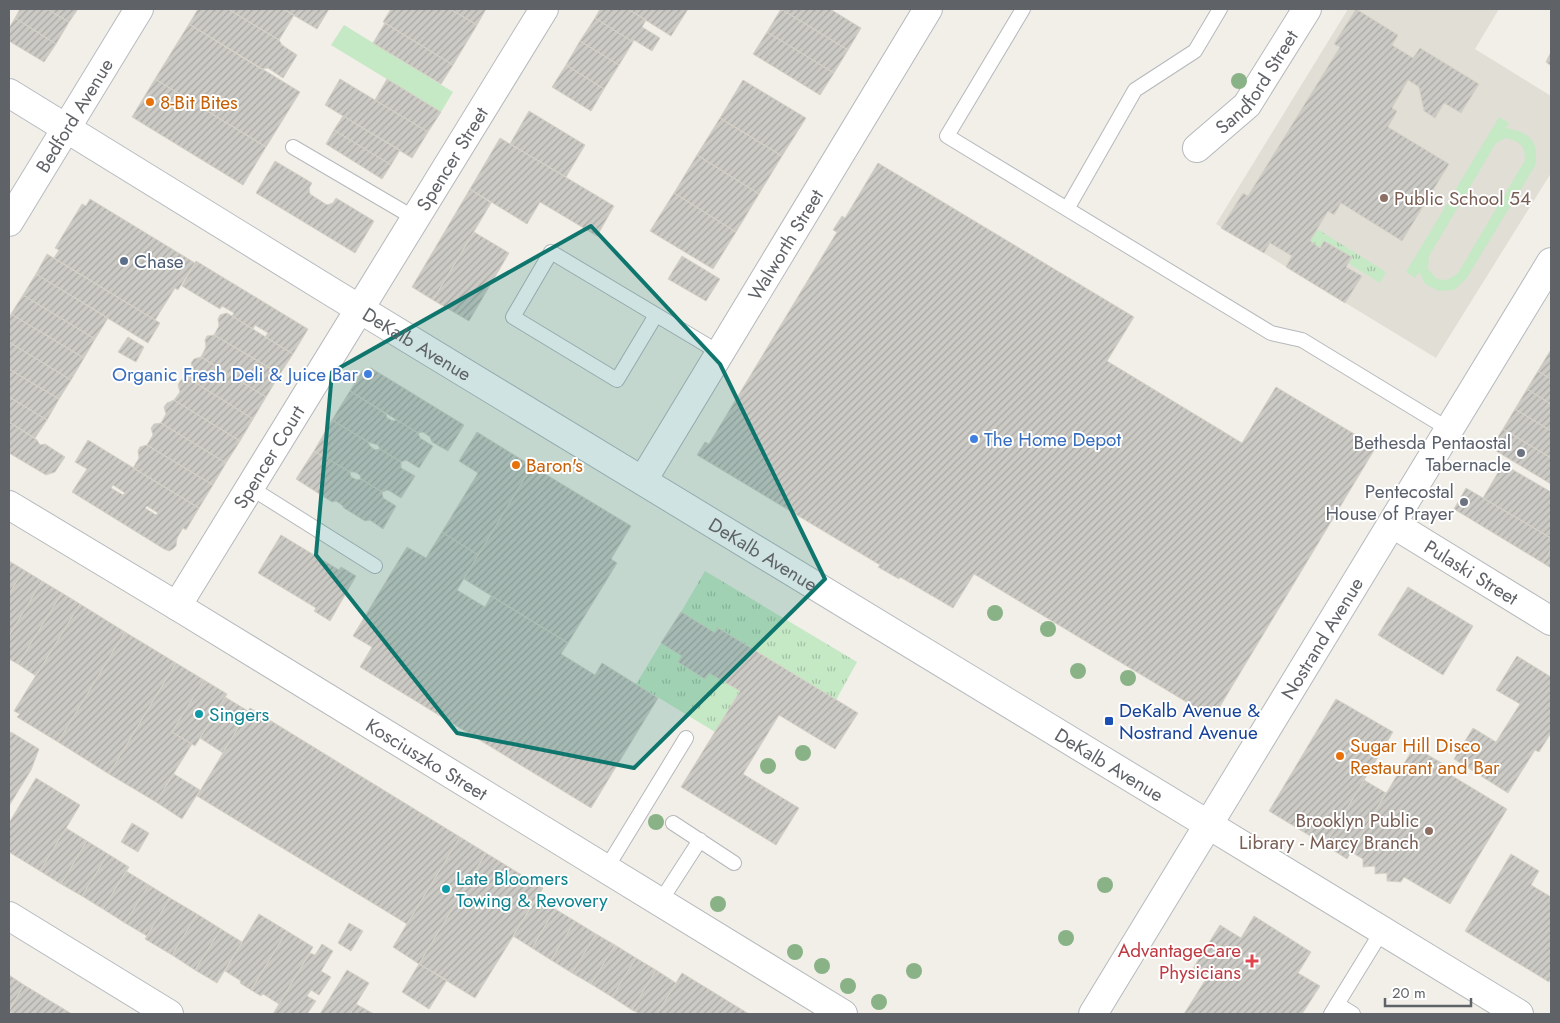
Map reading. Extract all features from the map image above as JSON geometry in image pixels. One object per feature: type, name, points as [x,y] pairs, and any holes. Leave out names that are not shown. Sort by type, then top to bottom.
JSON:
[{"type":"street","name":"Bedford Avenue","points":[[9,222],[139,9]]},
{"type":"street","name":"Spencer Street","points":[[361,310],[544,9]]},
{"type":"street","name":"Walworth Street","points":[[643,480],[928,9]]},
{"type":"street","name":"Sandford Street","points":[[1197,148],[1247,105],[1307,9]]},
{"type":"street","name":"DeKalb Avenue","points":[[9,93],[361,310],[1519,1014]]},
{"type":"street","name":"Nostrand Avenue","points":[[1093,1014],[1551,262]]},
{"type":"street","name":"Spencer Court","points":[[177,606],[361,310]]},
{"type":"street","name":"Kosciuszko Street","points":[[9,505],[843,1014]]},
{"type":"street","name":"Pulaski Street","points":[[1393,524],[1551,621]]},
{"type":"street","points":[[9,916],[169,1014]]},
{"type":"lane","points":[[1023,9],[947,136],[1271,333],[1302,340],[1450,430]]},
{"type":"lane","points":[[1067,209],[1135,90],[1195,51],[1220,9]]},
{"type":"lane","points":[[294,147],[416,219]]},
{"type":"lane","points":[[656,315],[618,380],[512,317],[551,252],[720,353]]},
{"type":"lane","points":[[251,488],[375,566]]},
{"type":"lane","points":[[606,869],[686,738]]},
{"type":"lane","points":[[673,823],[734,863]]},
{"type":"lane","points":[[660,902],[700,840]]},
{"type":"lane","points":[[1353,1014],[1334,1009],[1382,931]]},
{"type":"highlighted area","points":[[591,226],[720,364],[825,579],[634,768],[457,733],[316,555],[332,372]]},
{"type":"shaded area","name":"Public School 54","points":[[1348,9],[1499,9],[1475,49],[1551,96],[1551,173],[1436,358],[1216,224]]},
{"type":"green space","points":[[344,25],[453,92],[441,112],[331,45]]},
{"type":"green space","points":[[1499,117],[1509,123],[1506,128],[1527,135],[1536,150],[1535,166],[1466,279],[1454,290],[1439,291],[1425,284],[1419,272],[1415,278],[1406,272]],"holes":[[[1506,138],[1521,145],[1525,160],[1458,273],[1447,280],[1437,279],[1428,269],[1429,256],[1496,143]]]},
{"type":"green space","points":[[1317,229],[1386,272],[1380,283],[1348,263],[1351,257],[1325,241],[1320,248],[1310,241]]},
{"type":"green space","points":[[705,571],[857,662],[836,700],[719,628],[715,633],[681,612]]},
{"type":"green space","points":[[661,643],[682,656],[678,662],[705,679],[709,673],[740,691],[715,732],[636,684]]},
{"type":"building","points":[[20,9],[47,9],[69,22],[56,44],[15,18]]},
{"type":"building","points":[[47,9],[78,9],[69,22]]},
{"type":"building","points":[[198,9],[228,9],[279,40],[282,45],[297,55],[283,78],[268,68],[261,69],[189,24]]},
{"type":"building","points":[[228,9],[283,9],[294,15],[279,40]]},
{"type":"building","points":[[283,9],[329,9],[317,29]]},
{"type":"building","points":[[391,9],[450,9],[477,25],[453,65],[383,22]]},
{"type":"building","points":[[450,9],[486,9],[477,25]]},
{"type":"building","points":[[600,9],[628,9],[646,20],[642,27],[660,38],[652,51],[634,40],[633,42],[595,18]]},
{"type":"building","points":[[628,9],[688,9],[671,36]]},
{"type":"building","points":[[781,9],[830,9],[861,28],[848,50]]},
{"type":"building","points":[[781,9],[848,50],[834,73],[767,32]]},
{"type":"building","points":[[1356,9],[1398,35],[1392,45],[1413,58],[1420,48],[1479,84],[1461,113],[1444,103],[1435,118],[1424,111],[1419,87],[1408,80],[1392,108],[1397,111],[1388,127],[1449,164],[1402,241],[1341,203],[1334,215],[1328,211],[1310,241],[1320,248],[1324,241],[1352,257],[1346,267],[1362,276],[1345,303],[1286,267],[1292,256],[1270,243],[1264,253],[1221,228],[1243,193],[1248,196],[1340,47],[1334,44]]},
{"type":"building","points":[[15,18],[56,44],[44,62],[9,41],[9,28]]},
{"type":"building","points":[[595,18],[633,42],[619,65],[580,41]]},
{"type":"building","points":[[385,23],[453,65],[441,84],[373,43]]},
{"type":"building","points":[[189,24],[300,92],[266,147],[155,79]]},
{"type":"building","points":[[767,32],[834,73],[820,95],[753,54]]},
{"type":"building","points":[[580,41],[619,65],[604,89],[566,65]]},
{"type":"building","points":[[1551,52],[1551,66],[1546,62]]},
{"type":"building","points":[[566,65],[604,89],[591,111],[552,87]]},
{"type":"building","points":[[155,79],[266,147],[243,185],[132,117]]},
{"type":"building","points":[[340,79],[428,132],[412,158],[325,105]]},
{"type":"building","points":[[387,79],[441,112],[428,132],[375,100]]},
{"type":"building","points":[[743,80],[806,118],[782,156],[720,118]]},
{"type":"building","points":[[529,111],[585,145],[566,177],[510,144]]},
{"type":"building","points":[[343,116],[400,150],[391,165],[334,130]]},
{"type":"building","points":[[720,118],[782,156],[759,194],[697,155]]},
{"type":"building","points":[[334,130],[391,165],[382,179],[326,144]]},
{"type":"building","points":[[500,138],[614,206],[597,236],[540,202],[527,224],[470,189]]},
{"type":"building","points":[[697,155],[759,194],[736,232],[674,193]]},
{"type":"building","points":[[275,161],[312,183],[309,188],[310,194],[327,205],[333,203],[336,198],[374,221],[355,253],[256,193]]},
{"type":"building","name":"The Home Depot","points":[[878,163],[1134,317],[1107,361],[1242,443],[1276,387],[1376,447],[1213,718],[974,574],[953,608],[900,577],[899,579],[878,567],[880,565],[697,455],[705,442],[709,444],[837,232],[833,230],[842,216],[845,218]]},
{"type":"building","points":[[470,189],[491,203],[433,300],[412,287]]},
{"type":"building","points":[[674,193],[736,232],[713,269],[650,231]]},
{"type":"building","name":"Chase","points":[[90,199],[195,263],[178,290],[175,288],[155,320],[54,258],[59,250],[55,248],[82,204],[86,206]]},
{"type":"building","points":[[474,232],[509,253],[469,321],[433,300]]},
{"type":"building","points":[[47,254],[160,323],[148,343],[36,274]]},
{"type":"building","points":[[682,256],[720,279],[706,301],[668,279]]},
{"type":"building","points":[[196,261],[308,329],[293,354],[265,337],[268,333],[255,325],[253,329],[232,316],[234,313],[222,306],[220,309],[182,286]]},
{"type":"building","points":[[36,274],[108,318],[95,339],[23,295]]},
{"type":"building","points":[[23,295],[95,339],[84,358],[11,314]]},
{"type":"building","points":[[227,313],[293,354],[280,374],[214,335],[219,326],[218,319],[220,315]]},
{"type":"building","points":[[11,314],[84,358],[71,380],[9,342],[9,318]]},
{"type":"building","points":[[214,335],[280,374],[266,397],[201,357],[206,347],[205,340],[207,336]]},
{"type":"building","points":[[128,337],[144,347],[136,362],[118,352]]},
{"type":"building","points":[[9,342],[71,380],[59,399],[9,369]]},
{"type":"building","points":[[1551,351],[1551,379],[1538,371]]},
{"type":"building","points":[[201,357],[266,397],[253,419],[188,378],[193,370],[191,363],[194,359]]},
{"type":"building","points":[[371,368],[464,425],[448,451],[432,442],[430,437],[423,432],[418,433],[350,391],[363,370]]},
{"type":"building","points":[[9,369],[59,399],[47,420],[9,397]]},
{"type":"building","points":[[1538,371],[1551,379],[1551,404],[1527,389]]},
{"type":"building","points":[[188,378],[253,419],[240,441],[174,400],[180,392],[178,385],[181,380]]},
{"type":"building","points":[[1527,389],[1551,404],[1551,431],[1515,409]]},
{"type":"building","points":[[350,391],[386,414],[387,418],[393,421],[397,420],[418,433],[420,438],[433,446],[419,468],[406,460],[401,462],[380,449],[378,445],[368,442],[332,420]]},
{"type":"building","points":[[9,397],[47,420],[35,438],[9,422]]},
{"type":"building","points":[[174,400],[240,441],[226,463],[161,423],[166,414],[164,407],[167,403]]},
{"type":"building","points":[[1515,409],[1551,431],[1551,458],[1503,429]]},
{"type":"building","points":[[332,420],[368,442],[375,450],[380,449],[401,462],[401,468],[415,476],[401,498],[388,490],[382,492],[361,479],[360,475],[350,472],[314,451]]},
{"type":"building","points":[[9,422],[37,440],[40,445],[45,444],[65,457],[55,472],[46,475],[9,453]]},
{"type":"building","points":[[161,423],[226,463],[213,485],[147,445],[153,435],[151,428],[154,424]]},
{"type":"building","name":"Bethesda Pentaostal Tabernacle","points":[[1503,429],[1551,458],[1551,484],[1491,448]]},
{"type":"building","points":[[477,432],[532,466],[478,555],[442,532],[478,473],[459,461]]},
{"type":"building","points":[[88,440],[199,508],[186,530],[183,528],[177,538],[176,546],[169,551],[72,492],[87,469],[75,462]],"holes":[[[113,485],[125,493],[123,495],[111,488]],[[147,506],[158,513],[156,515],[145,508]]]},
{"type":"building","points":[[147,445],[213,485],[199,508],[133,468],[139,458],[138,451],[140,447]]},
{"type":"building","points":[[314,451],[350,472],[351,477],[357,480],[361,479],[382,492],[383,498],[396,506],[383,529],[370,520],[365,521],[336,501],[332,502],[296,479]]},
{"type":"building","points":[[1503,464],[1551,492],[1551,538],[1483,498]]},
{"type":"building","points":[[532,466],[631,526],[611,559],[617,563],[568,643],[464,579]]},
{"type":"building","points":[[1466,488],[1551,538],[1551,549],[1543,563],[1454,509]]},
{"type":"building","points":[[442,532],[478,555],[457,590],[485,607],[491,596],[568,643],[561,654],[595,675],[602,663],[658,698],[591,808],[360,667],[372,647],[353,636],[407,547],[426,558]]},
{"type":"building","points":[[281,535],[339,570],[341,567],[356,576],[330,621],[314,611],[316,608],[258,573]]},
{"type":"building","points":[[1551,549],[1551,568],[1543,563]]},
{"type":"building","points":[[9,561],[24,570],[9,594]]},
{"type":"building","points":[[24,570],[42,581],[9,636],[9,594]]},
{"type":"building","points":[[42,581],[62,593],[18,664],[9,659],[9,636]]},
{"type":"building","points":[[1408,587],[1473,626],[1443,675],[1378,635]]},
{"type":"building","points":[[62,593],[80,604],[36,676],[18,664]]},
{"type":"building","points":[[80,604],[125,632],[58,742],[17,717],[20,714],[14,711]]},
{"type":"building","points":[[681,612],[715,633],[718,628],[858,713],[835,749],[779,715],[743,774],[799,808],[776,845],[681,787],[740,691],[709,673],[705,679],[678,662],[682,656],[661,643]]},
{"type":"building","points":[[125,632],[176,663],[109,774],[58,742]]},
{"type":"building","points":[[1517,656],[1551,677],[1551,733],[1539,752],[1535,750],[1508,793],[1454,759],[1473,728],[1496,742],[1520,704],[1496,690]]},
{"type":"building","points":[[176,663],[204,680],[172,732],[192,744],[156,802],[109,774]]},
{"type":"building","name":"Singers","points":[[204,680],[227,694],[195,746],[172,732]]},
{"type":"building","points":[[225,697],[248,711],[223,753],[200,738]]},
{"type":"building","name":"Sugar Hill Disco Restaurant and Bar","points":[[1336,699],[1393,732],[1325,845],[1269,811]]},
{"type":"building","points":[[250,708],[460,837],[407,924],[197,796]]},
{"type":"building","points":[[11,732],[39,749],[31,770],[9,806],[9,735]]},
{"type":"building","name":"Brooklyn Public Library - Marcy Branch","points":[[1414,747],[1447,766],[1444,771],[1507,809],[1450,904],[1404,877],[1401,882],[1387,881],[1387,873],[1375,874],[1375,866],[1363,867],[1363,859],[1351,852]]},
{"type":"building","points":[[174,774],[200,790],[182,819],[156,802]]},
{"type":"building","points":[[36,778],[80,805],[40,871],[9,852],[9,823]]},
{"type":"building","points":[[1364,780],[1386,793],[1347,859],[1325,845]]},
{"type":"building","points":[[132,823],[149,833],[138,852],[121,842]]},
{"type":"building","points":[[66,828],[87,841],[61,884],[40,871]]},
{"type":"building","name":"Late Bloomers Towing & Revovery","points":[[460,837],[486,853],[419,964],[393,947]]},
{"type":"building","points":[[87,841],[108,854],[82,896],[61,884]]},
{"type":"building","points":[[486,853],[543,888],[475,998],[419,964]]},
{"type":"building","points":[[108,854],[129,867],[103,909],[82,896]]},
{"type":"building","points":[[1511,854],[1539,871],[1531,885],[1551,897],[1551,977],[1549,982],[1465,931]]},
{"type":"building","points":[[126,871],[149,885],[125,923],[103,909]]},
{"type":"building","points":[[149,885],[170,898],[147,936],[125,923]]},
{"type":"building","points":[[170,898],[197,914],[172,955],[145,939]]},
{"type":"building","points":[[536,898],[555,909],[532,948],[513,936]]},
{"type":"building","points":[[555,909],[575,921],[551,960],[532,948]]},
{"type":"building","points":[[197,914],[221,929],[195,970],[172,955]]},
{"type":"building","points":[[259,914],[287,931],[251,990],[225,971]]},
{"type":"building","name":"AdvantageCare Physicians","points":[[1254,916],[1311,952],[1298,973],[1320,986],[1302,1014],[1184,1014],[1206,979],[1192,970],[1220,925],[1241,938]]},
{"type":"building","points":[[575,921],[596,934],[572,973],[551,960]]},
{"type":"building","points":[[349,923],[363,931],[351,951],[338,943]]},
{"type":"building","points":[[221,929],[242,942],[217,983],[195,970]]},
{"type":"building","points":[[287,931],[313,947],[279,1004],[263,994],[261,996],[251,990]]},
{"type":"building","points":[[596,934],[615,945],[591,984],[572,973]]},
{"type":"building","points":[[322,944],[333,951],[321,971],[331,977],[319,995],[311,990],[307,996],[316,1001],[307,1014],[273,1014],[310,953],[315,955]]},
{"type":"building","points":[[615,945],[636,958],[612,997],[591,984]]},
{"type":"building","points":[[636,958],[656,970],[632,1010],[612,997]]},
{"type":"building","points":[[419,964],[447,980],[429,1009],[402,992]]},
{"type":"building","points":[[347,970],[369,983],[350,1014],[320,1014]]},
{"type":"building","points":[[656,970],[676,983],[657,1014],[640,1014],[632,1010]]},
{"type":"building","points":[[682,973],[749,1014],[657,1014]]},
{"type":"building","points":[[9,975],[24,985],[9,1010]]},
{"type":"building","points":[[24,985],[72,1014],[13,1014],[9,1011]]},
{"type":"building","points":[[356,1004],[374,1014],[350,1014]]},
{"type":"place","name":"8-Bit Bites","points":[[150,102]]},
{"type":"place","name":"Public School 54","points":[[1384,198]]},
{"type":"place","name":"Chase","points":[[124,261]]},
{"type":"place","name":"Organic Fresh Deli & Juice Bar","points":[[368,374]]},
{"type":"place","name":"The Home Depot","points":[[974,439]]},
{"type":"place","name":"Bethesda Pentaostal Tabernacle","points":[[1521,453]]},
{"type":"place","name":"Baron's","points":[[516,465]]},
{"type":"place","name":"Pentecostal House of Prayer","points":[[1464,502]]},
{"type":"place","name":"Singers","points":[[199,714]]},
{"type":"place","name":"DeKalb Avenue & Nostrand Avenue","points":[[1109,721]]},
{"type":"place","name":"Sugar Hill Disco Restaurant and Bar","points":[[1340,756]]},
{"type":"place","name":"Brooklyn Public Library - Marcy Branch","points":[[1429,831]]},
{"type":"place","name":"Late Bloomers Towing & Revovery","points":[[446,889]]},
{"type":"place","name":"AdvantageCare Physicians","points":[[1252,961]]}]
